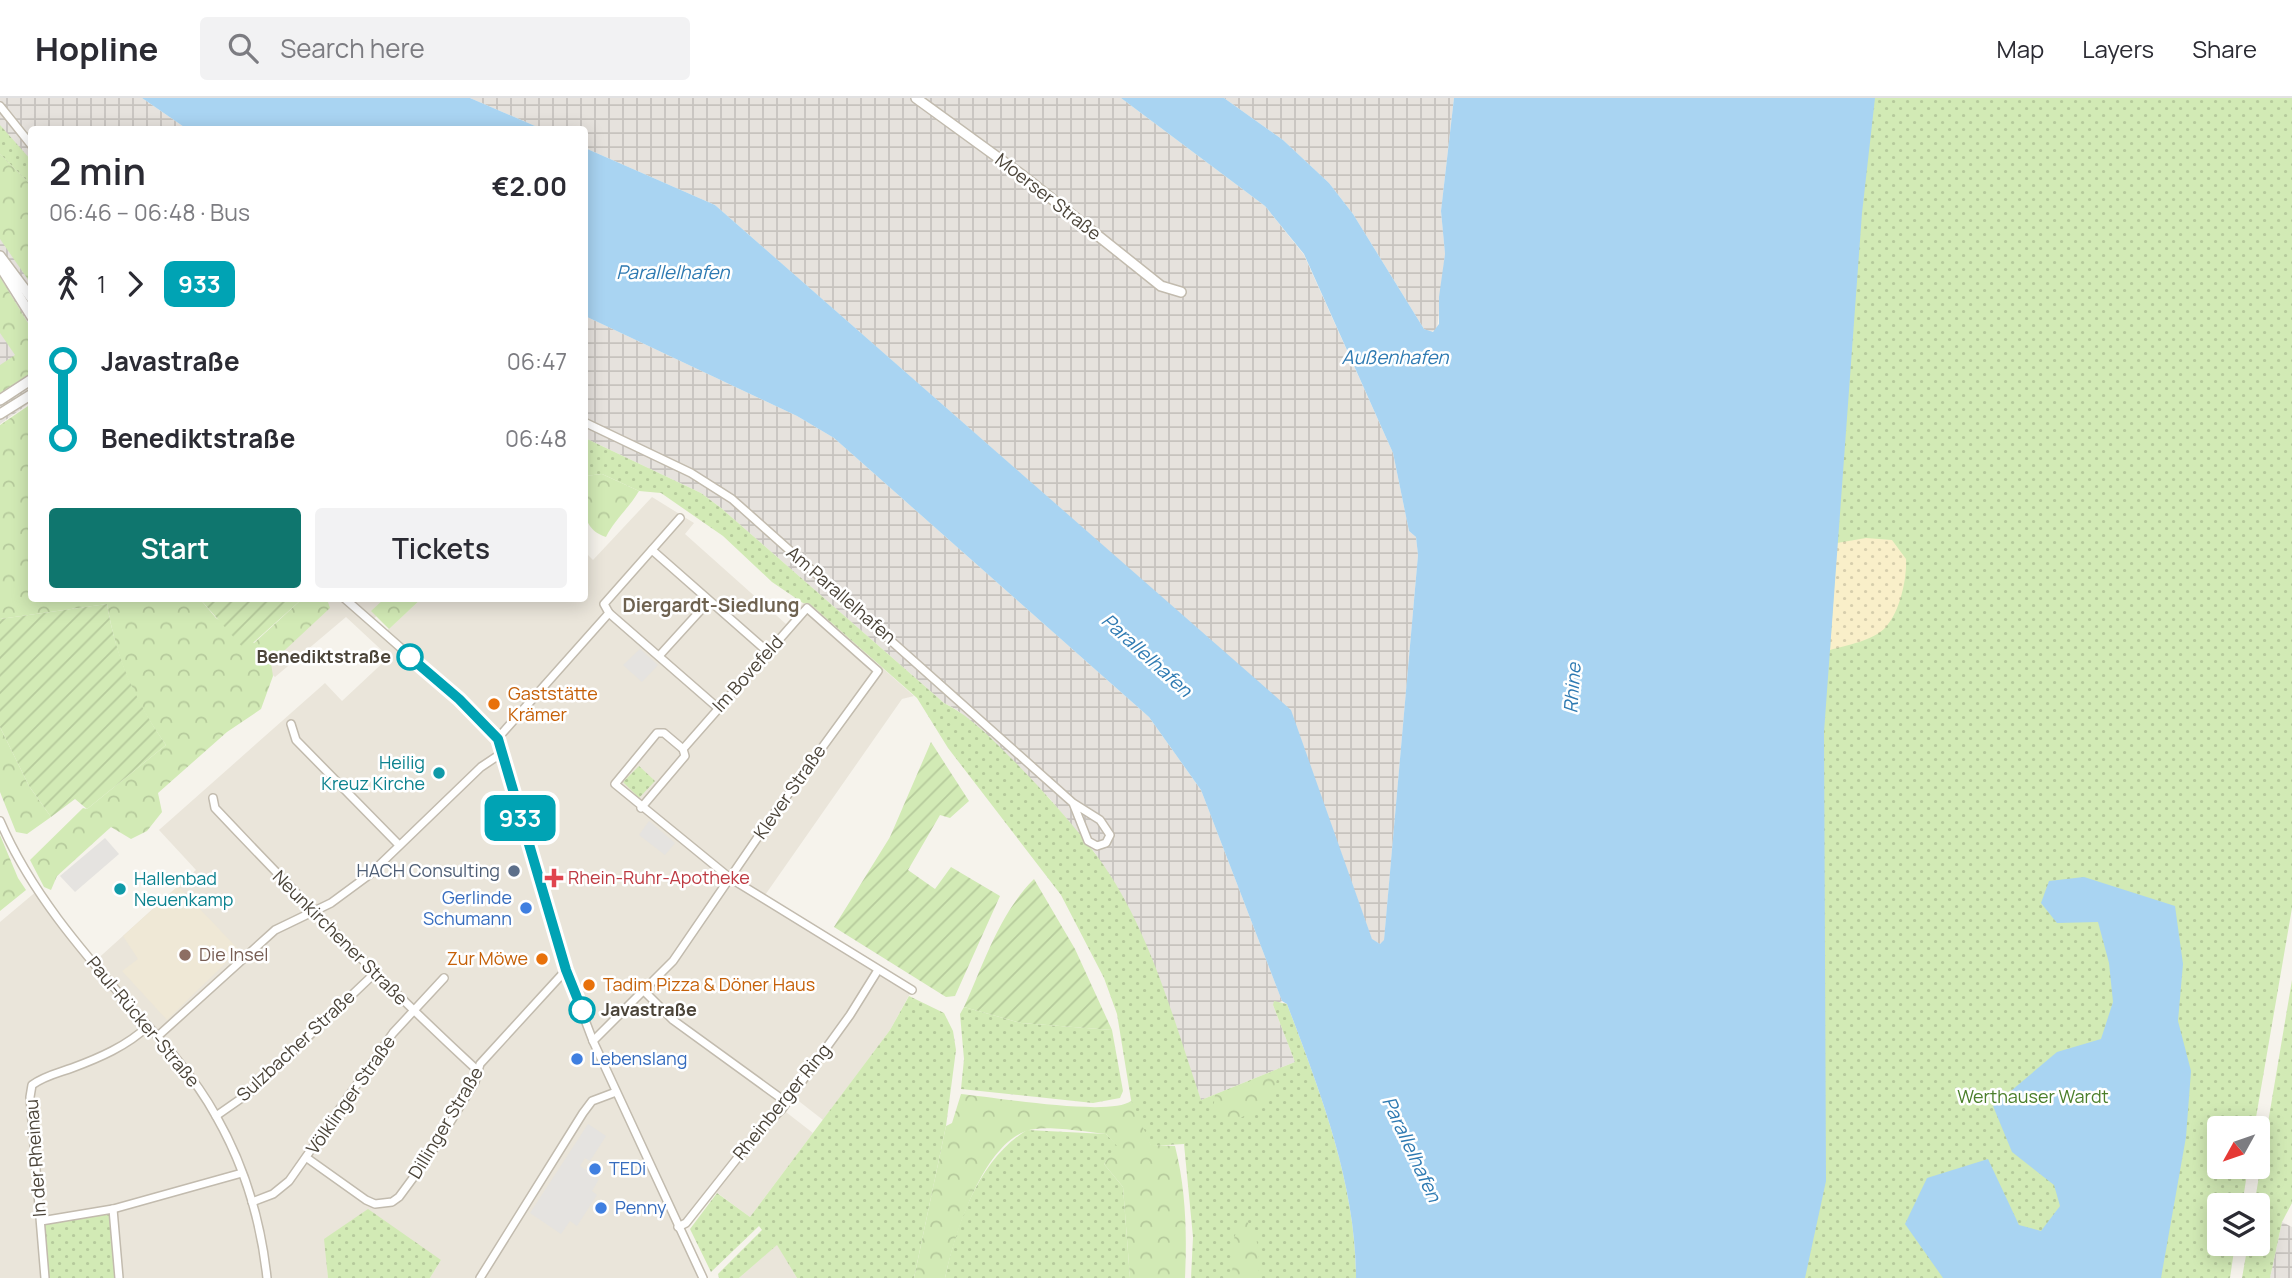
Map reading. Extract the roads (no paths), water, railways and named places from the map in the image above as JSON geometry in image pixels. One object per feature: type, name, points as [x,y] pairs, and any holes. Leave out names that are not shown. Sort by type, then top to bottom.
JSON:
[{"type":"street","name":"Moerser Straße","points":[[916,98],[1022,175],[1161,286],[1181,292]]},
{"type":"street","points":[[0,106],[28,141]]},
{"type":"street","points":[[0,256],[28,294]]},
{"type":"street","points":[[0,266],[28,311]]},
{"type":"street","points":[[0,400],[28,382]]},
{"type":"street","points":[[0,414],[28,396]]},
{"type":"street","name":"Am Parallelhafen","points":[[588,424],[691,473],[732,499],[1073,803],[1088,810],[1109,830],[1110,839],[1106,843],[1097,846],[1088,841],[1073,803]]},
{"type":"street","points":[[680,518],[604,604],[609,613],[718,708]]},
{"type":"street","points":[[652,550],[768,652]]},
{"type":"street","points":[[659,656],[709,601]]},
{"type":"street","points":[[349,602],[459,699],[498,739],[566,970],[593,1041],[703,1278]]},
{"type":"street","name":"Im Bovefeld","points":[[641,808],[685,757],[683,749],[807,608],[878,670]]},
{"type":"street","points":[[498,739],[609,613]]},
{"type":"street","name":"Klever Straße","points":[[593,1041],[645,992],[680,952],[878,670]]},
{"type":"street","points":[[291,724],[296,740],[399,845]]},
{"type":"street","points":[[683,749],[664,733],[657,733],[616,780],[617,788],[730,878],[912,990]]},
{"type":"street","points":[[158,1036],[275,930],[348,892],[481,767],[502,753]]},
{"type":"street","name":"Neunkirchener Straße","points":[[214,798],[215,808],[312,911],[413,1012],[477,1070]]},
{"type":"street","name":"Paul-Rücker-Straße","points":[[0,821],[38,890],[62,924],[158,1036],[216,1116],[252,1202],[267,1278]]},
{"type":"street","name":"Dillinger Straße","points":[[307,1158],[366,1200],[384,1204],[399,1197],[430,1155],[475,1082],[477,1070],[513,1026],[566,970]]},
{"type":"street","name":"Rheinberger Ring","points":[[678,1227],[686,1223],[720,1177],[786,1102],[850,1015],[878,970]]},
{"type":"street","name":"Sulzbacher Straße","points":[[216,1116],[249,1093],[375,974]]},
{"type":"street","name":"Völklinger Straße","points":[[252,1202],[282,1189],[307,1158],[393,1033],[444,978]]},
{"type":"street","points":[[645,992],[673,1020],[786,1102]]},
{"type":"street","name":"In der Rheinau","points":[[46,1278],[30,1097],[32,1085],[40,1079],[95,1059],[131,1040],[148,1026]]},
{"type":"street","points":[[480,1278],[583,1113],[592,1101],[616,1092]]},
{"type":"street","points":[[40,1221],[113,1209],[242,1173]]},
{"type":"street","points":[[113,1209],[119,1278]]},
{"type":"water","points":[[142,98],[470,98],[535,126],[183,126]]},
{"type":"water","points":[[1121,98],[1224,98],[1283,140],[1329,183],[1353,214],[1424,329],[1433,332],[1439,324],[1439,297],[1445,254],[1441,211],[1454,98],[1875,98],[1862,213],[1824,732],[1826,1181],[1805,1278],[1356,1278],[1350,1208],[1343,1173],[1323,1104],[1287,1004],[1282,1001],[1201,790],[1149,717],[834,438],[797,416],[588,317],[588,149],[715,205],[1291,710],[1372,939],[1380,944],[1384,940],[1418,555],[1416,537],[1409,531],[1393,453],[1304,254],[1265,206]]},
{"type":"water","points":[[2084,877],[2175,906],[2183,964],[2178,1021],[2191,1071],[2186,1137],[2161,1278],[1943,1278],[1905,1224],[1927,1178],[1988,1159],[2019,1225],[2041,1231],[2060,1206],[2054,1185],[2012,1152],[1993,1106],[2057,1052],[2101,1039],[2113,1002],[2109,963],[2098,922],[2057,923],[2041,903],[2049,881]]},
{"type":"place","name":"Benediktstraße","points":[[410,657]]},
{"type":"place","name":"Gaststätte Krämer","points":[[494,704]]},
{"type":"place","name":"Heilig Kreuz Kirche","points":[[439,773]]},
{"type":"place","name":"HACH Consulting","points":[[514,871]]},
{"type":"place","name":"Rhein-Ruhr-Apotheke","points":[[554,878]]},
{"type":"place","name":"Hallenbad Neuenkamp","points":[[120,889]]},
{"type":"place","name":"Gerlinde Schumann","points":[[526,908]]},
{"type":"place","name":"Die Insel","points":[[185,955]]},
{"type":"place","name":"Zur Möwe","points":[[542,959]]},
{"type":"place","name":"Tadim Pizza & Döner Haus","points":[[589,985]]},
{"type":"place","name":"Javastraße","points":[[582,1010]]},
{"type":"place","name":"Lebenslang","points":[[577,1059]]},
{"type":"place","name":"TEDi","points":[[595,1169]]},
{"type":"place","name":"Penny","points":[[601,1208]]},
{"type":"district","name":"Diergardt-Siedlung","points":[[711,605]]},
{"type":"water label","name":"Parallelhafen","points":[[673,272]]},
{"type":"water label","name":"Außenhafen","points":[[1395,357]]},
{"type":"water label","name":"Parallelhafen","points":[[1147,655]]},
{"type":"water label","name":"Rhine","points":[[1572,688]]},
{"type":"water label","name":"Parallelhafen","points":[[1412,1149]]},
{"type":"park label","name":"Werthauser Wardt","points":[[2033,1097]]}]
